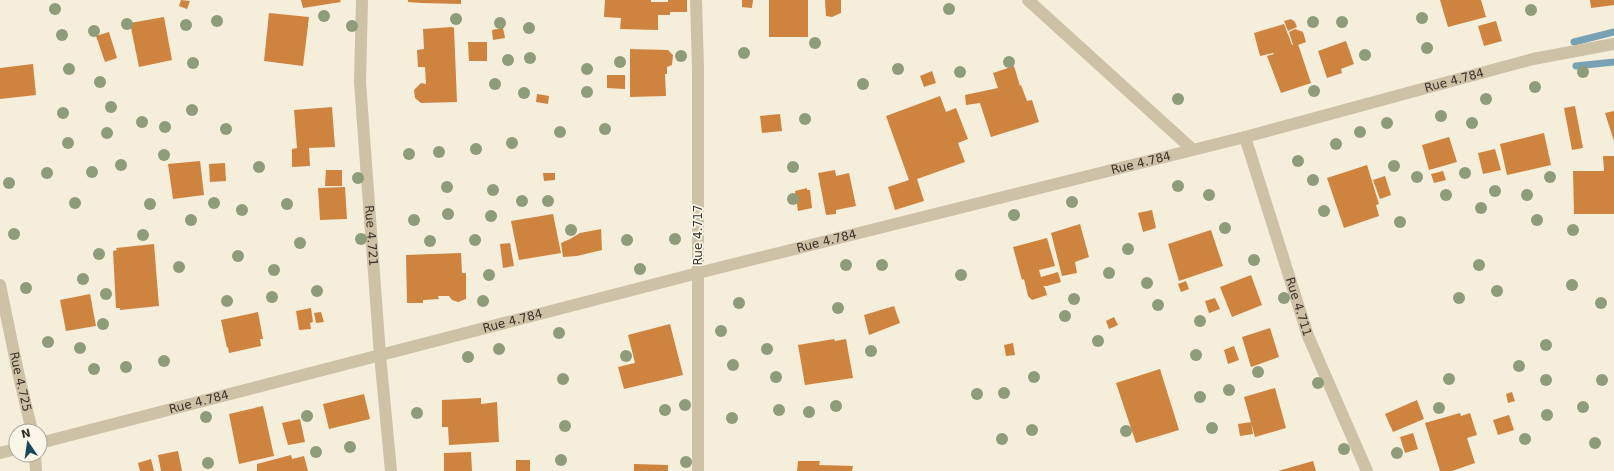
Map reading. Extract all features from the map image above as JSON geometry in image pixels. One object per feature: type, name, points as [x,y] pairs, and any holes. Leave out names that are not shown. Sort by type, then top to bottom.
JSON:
[{"type":"street","name":"Rue 4.721","points":[[362,0],[360,82],[380,355],[391,471]]},
{"type":"street","name":"Rue 4.717","points":[[696,0],[698,68],[698,471]]},
{"type":"street","points":[[1028,0],[1192,149]]},
{"type":"street","name":"Rue 4.784","points":[[48,441],[698,273],[1245,137],[1533,59],[1614,44]]},
{"type":"street","name":"Rue 4.711","points":[[1245,137],[1308,336],[1367,471]]},
{"type":"street","name":"Rue 4.725","points":[[0,285],[30,423]]},
{"type":"building","points":[[181,0],[190,1],[187,9],[179,6]]},
{"type":"building","points":[[301,0],[340,0],[341,2],[303,8]]},
{"type":"building","points":[[408,0],[461,0],[461,4],[408,2]]},
{"type":"building","points":[[605,0],[651,0],[651,2],[668,2],[668,0],[687,0],[687,12],[670,12],[670,15],[658,15],[658,30],[620,29],[621,18],[604,17]]},
{"type":"building","points":[[742,0],[753,0],[752,8],[742,7]]},
{"type":"building","points":[[769,0],[808,0],[808,37],[769,37]]},
{"type":"building","points":[[825,0],[841,0],[841,13],[832,17],[826,16]]},
{"type":"building","points":[[1440,0],[1481,0],[1486,17],[1448,27]]},
{"type":"building","points":[[1590,0],[1614,0],[1614,5],[1591,8]]},
{"type":"building","points":[[269,13],[309,17],[303,66],[264,61]]},
{"type":"building","points":[[164,17],[172,60],[139,67],[130,23]]},
{"type":"building","points":[[1291,19],[1295,22],[1297,27],[1288,31],[1284,21]]},
{"type":"building","points":[[1496,21],[1502,41],[1484,46],[1478,26]]},
{"type":"building","points":[[1284,24],[1292,45],[1289,32],[1295,29],[1303,32],[1306,42],[1298,45],[1311,83],[1281,93],[1267,56],[1274,54],[1260,56],[1254,33]]},
{"type":"building","points":[[454,28],[457,102],[421,103],[415,98],[414,90],[421,83],[426,84],[425,67],[418,67],[417,50],[424,49],[423,29]]},
{"type":"building","points":[[503,28],[505,38],[493,40],[492,30]]},
{"type":"building","points":[[109,32],[117,58],[105,62],[96,36]]},
{"type":"building","points":[[1346,41],[1354,64],[1341,69],[1342,73],[1327,78],[1318,51]]},
{"type":"building","points":[[468,42],[487,42],[487,61],[469,61]]},
{"type":"building","points":[[630,49],[668,50],[673,55],[672,65],[667,67],[667,74],[665,74],[666,96],[630,97]]},
{"type":"building","points":[[33,64],[36,95],[0,99],[0,68]]},
{"type":"building","points":[[1014,66],[1020,86],[1021,85],[1027,101],[1032,100],[1039,122],[991,137],[980,103],[966,105],[965,95],[998,88],[993,73]]},
{"type":"building","points":[[932,71],[936,83],[924,87],[920,76]]},
{"type":"building","points":[[607,75],[625,75],[625,89],[607,88]]},
{"type":"building","points":[[537,94],[549,96],[548,104],[536,102]]},
{"type":"building","points":[[940,96],[946,112],[956,108],[968,139],[958,143],[965,162],[917,179],[924,201],[895,210],[888,187],[909,180],[886,116]]},
{"type":"building","points":[[1575,106],[1583,148],[1572,150],[1564,108]]},
{"type":"building","points":[[332,107],[335,147],[309,148],[310,166],[292,167],[292,149],[297,148],[294,110]]},
{"type":"building","points":[[1614,111],[1614,141],[1605,113]]},
{"type":"building","points":[[780,114],[782,131],[762,133],[760,116]]},
{"type":"building","points":[[1544,133],[1551,165],[1507,175],[1500,144]]},
{"type":"building","points":[[1449,137],[1457,162],[1429,170],[1422,145]]},
{"type":"building","points":[[1495,149],[1501,170],[1483,174],[1478,153]]},
{"type":"building","points":[[1603,156],[1614,156],[1614,214],[1574,214],[1573,171],[1604,171]]},
{"type":"building","points":[[200,161],[204,195],[173,199],[168,164]]},
{"type":"building","points":[[225,163],[226,181],[210,182],[209,164]]},
{"type":"building","points":[[1367,165],[1379,204],[1376,205],[1379,216],[1344,228],[1327,178]]},
{"type":"building","points":[[326,170],[342,170],[342,186],[325,186]]},
{"type":"building","points":[[835,170],[836,176],[849,173],[856,206],[836,210],[836,214],[826,215],[818,173]]},
{"type":"building","points":[[1443,171],[1446,180],[1434,183],[1431,174]]},
{"type":"building","points":[[543,173],[555,173],[555,180],[544,181]]},
{"type":"building","points":[[1385,176],[1391,195],[1380,199],[1373,180]]},
{"type":"building","points":[[345,187],[347,219],[320,220],[318,188]]},
{"type":"building","points":[[807,188],[807,190],[810,190],[812,208],[798,211],[795,191]]},
{"type":"building","points":[[1152,210],[1156,228],[1143,232],[1138,213]]},
{"type":"building","points":[[553,214],[561,253],[519,260],[511,221]]},
{"type":"building","points":[[1080,224],[1089,257],[1075,262],[1077,273],[1062,276],[1051,233]]},
{"type":"building","points":[[601,229],[602,250],[577,256],[563,257],[561,243],[580,233]]},
{"type":"building","points":[[1211,230],[1223,266],[1179,281],[1168,244]]},
{"type":"building","points":[[1047,238],[1055,266],[1039,270],[1041,277],[1058,272],[1061,282],[1043,286],[1047,295],[1032,300],[1028,296],[1024,279],[1022,280],[1013,247]]},
{"type":"building","points":[[510,243],[514,266],[503,268],[500,244]]},
{"type":"building","points":[[154,244],[159,306],[120,310],[120,308],[116,308],[113,251],[117,250],[116,248]]},
{"type":"building","points":[[461,253],[462,273],[466,273],[466,299],[458,302],[452,300],[449,296],[438,296],[439,299],[423,300],[423,303],[407,303],[406,255]]},
{"type":"building","points":[[1251,275],[1262,305],[1232,317],[1220,287]]},
{"type":"building","points":[[1186,281],[1189,289],[1181,292],[1178,284]]},
{"type":"building","points":[[90,294],[96,326],[66,331],[60,300]]},
{"type":"building","points":[[1215,298],[1220,309],[1209,313],[1205,301]]},
{"type":"building","points":[[894,306],[900,323],[869,335],[864,315]]},
{"type":"building","points":[[311,308],[313,322],[310,323],[311,329],[299,330],[296,311]]},
{"type":"building","points":[[258,312],[263,339],[260,339],[261,346],[229,353],[221,320]]},
{"type":"building","points":[[321,312],[324,322],[316,323],[314,313]]},
{"type":"building","points":[[1114,317],[1118,325],[1109,329],[1106,321]]},
{"type":"building","points":[[670,324],[683,375],[624,389],[618,367],[635,363],[628,335]]},
{"type":"building","points":[[1270,328],[1279,357],[1251,367],[1242,337]]},
{"type":"building","points":[[834,339],[835,341],[846,339],[853,378],[805,385],[798,345]]},
{"type":"building","points":[[1013,343],[1015,355],[1006,356],[1004,345]]},
{"type":"building","points":[[1234,346],[1239,360],[1228,364],[1224,350]]},
{"type":"building","points":[[1160,369],[1179,430],[1136,443],[1116,383]]},
{"type":"building","points":[[1275,388],[1286,428],[1255,437],[1244,397]]},
{"type":"building","points":[[1512,392],[1515,401],[1508,403],[1506,394]]},
{"type":"building","points":[[364,394],[370,419],[329,429],[323,404]]},
{"type":"building","points":[[481,398],[481,404],[497,402],[499,442],[449,445],[448,427],[442,427],[442,400]]},
{"type":"building","points":[[1417,400],[1424,419],[1393,432],[1385,414]]},
{"type":"building","points":[[263,406],[274,456],[239,464],[229,414]]},
{"type":"building","points":[[1460,413],[1461,416],[1470,413],[1477,435],[1467,438],[1475,463],[1452,471],[1440,471],[1425,423]]},
{"type":"building","points":[[1509,415],[1514,430],[1498,435],[1493,420]]},
{"type":"building","points":[[300,419],[305,442],[288,445],[282,423]]},
{"type":"building","points":[[1251,422],[1253,434],[1240,436],[1238,424]]},
{"type":"building","points":[[1413,433],[1418,449],[1405,453],[1400,437]]},
{"type":"building","points":[[178,451],[182,471],[161,471],[158,455]]},
{"type":"building","points":[[471,452],[472,471],[444,471],[444,453]]},
{"type":"building","points":[[291,455],[292,459],[304,456],[308,471],[257,471],[257,464]]},
{"type":"building","points":[[151,459],[154,471],[140,471],[138,463]]},
{"type":"building","points":[[516,460],[530,460],[530,471],[516,471]]},
{"type":"building","points":[[798,461],[820,461],[819,465],[853,466],[852,471],[797,471]]},
{"type":"building","points":[[1313,461],[1316,471],[1278,471]]},
{"type":"building","points":[[634,464],[668,465],[668,471],[634,471]]},
{"type":"waterway","points":[[1574,42],[1614,32]]},
{"type":"waterway","points":[[1576,66],[1614,62]]}]
